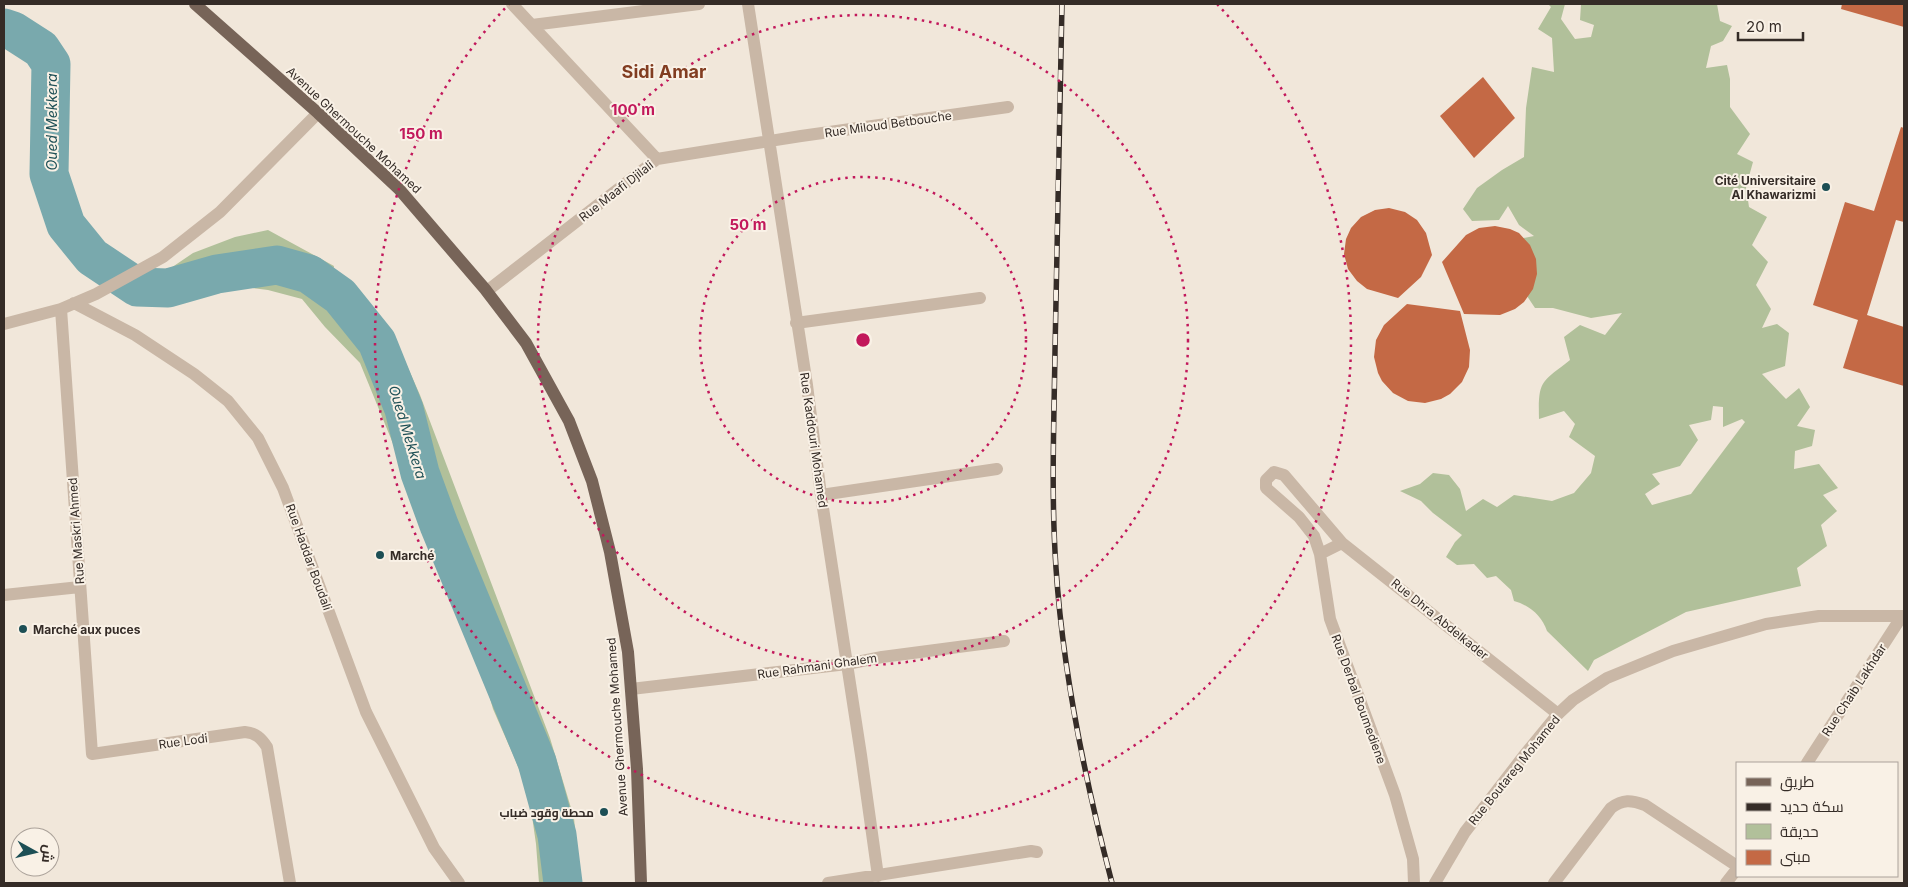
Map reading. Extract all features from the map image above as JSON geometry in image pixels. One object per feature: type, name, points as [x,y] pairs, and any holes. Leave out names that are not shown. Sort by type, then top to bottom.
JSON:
[{"type":"main road","name":"Avenue Ghermouche Mohamed","points":[[195,4],[318,113],[399,189],[487,291],[526,344],[564,413],[592,481],[610,552],[628,652],[637,769],[640,883]]},
{"type":"street","points":[[512,4],[657,159]]},
{"type":"street","points":[[532,25],[699,4]]},
{"type":"street","name":"Rue Kaddouri Mohamed","points":[[748,4],[807,385],[821,495],[878,876]]},
{"type":"street","name":"Rue Miloud Betbouche","points":[[768,141],[1008,107]]},
{"type":"street","points":[[4,324],[61,309],[96,294],[163,257],[220,212],[318,113]]},
{"type":"street","name":"Rue Maafi Djilali","points":[[487,291],[657,159],[768,141]]},
{"type":"street","points":[[796,323],[980,298]]},
{"type":"street","name":"Rue Haddar Boudali","points":[[74,303],[134,335],[194,374],[228,401],[258,438],[283,488],[366,712],[434,848],[459,883]]},
{"type":"street","name":"Rue Maskri Ahmed","points":[[61,309],[92,754]]},
{"type":"street","points":[[821,495],[997,469]]},
{"type":"street","name":"Rue Dhra Abdelkader","points":[[1314,536],[1299,517],[1268,491],[1266,484],[1268,476],[1274,472],[1284,475],[1342,543],[1558,714]]},
{"type":"street","name":"Rue Derbal Boumediene","points":[[1314,536],[1320,554],[1330,619],[1395,795],[1413,859],[1414,883]]},
{"type":"street","points":[[1320,554],[1342,543]]},
{"type":"street","points":[[4,595],[80,587]]},
{"type":"street","name":"Rue Boutareg Mohamed","points":[[1435,883],[1465,832],[1558,714],[1574,700],[1607,678],[1673,651],[1766,624],[1819,616],[1903,616]]},
{"type":"street","name":"Rue Chaib Lakhdar","points":[[1808,762],[1903,616]]},
{"type":"street","name":"Rue Rahmani Ghalem","points":[[630,689],[847,664],[882,657],[1004,641]]},
{"type":"street","name":"Rue Lodi","points":[[92,754],[245,732],[254,733],[267,747],[290,883]]},
{"type":"street","points":[[1554,883],[1611,808],[1620,801],[1630,800],[1645,805],[1736,866]]},
{"type":"street","points":[[828,883],[1031,851],[1037,852]]},
{"type":"street","points":[[1726,883],[1736,868]]},
{"type":"green space","points":[[1548,4],[1565,4],[1561,19],[1575,39],[1591,37],[1594,25],[1580,20],[1582,4],[1717,4],[1720,21],[1732,26],[1723,41],[1711,46],[1706,68],[1727,65],[1730,79],[1730,107],[1750,134],[1737,154],[1753,162],[1746,187],[1749,207],[1767,217],[1752,245],[1768,262],[1756,285],[1771,309],[1762,328],[1777,324],[1789,333],[1785,366],[1762,374],[1786,399],[1799,388],[1810,407],[1797,426],[1815,430],[1812,446],[1795,451],[1794,469],[1819,464],[1838,488],[1823,495],[1837,511],[1821,525],[1827,546],[1797,568],[1801,586],[1686,612],[1594,660],[1588,671],[1547,631],[1542,621],[1534,612],[1525,605],[1514,601],[1511,590],[1496,576],[1487,578],[1474,564],[1457,565],[1446,557],[1455,542],[1462,535],[1433,513],[1421,501],[1400,491],[1420,484],[1433,473],[1449,475],[1460,489],[1466,511],[1483,499],[1497,507],[1514,495],[1552,501],[1574,493],[1591,473],[1595,456],[1569,437],[1575,424],[1564,411],[1539,419],[1539,397],[1547,378],[1570,360],[1564,337],[1580,325],[1605,335],[1622,313],[1591,318],[1553,308],[1535,308],[1519,284],[1513,240],[1534,236],[1519,225],[1508,206],[1499,220],[1472,221],[1463,209],[1477,188],[1524,157],[1526,108],[1532,67],[1554,72],[1552,38],[1538,29],[1551,7]],"holes":[[[1713,406],[1723,407],[1723,427],[1742,419],[1745,422],[1691,494],[1652,505],[1645,494],[1660,484],[1652,474],[1680,466],[1698,440],[1689,425],[1711,420]]]},
{"type":"green space","points":[[268,230],[334,266],[332,283],[344,277],[378,313],[396,341],[420,395],[550,738],[574,818],[580,883],[569,883],[568,875],[564,883],[539,883],[529,795],[493,709],[473,639],[360,363],[325,327],[302,299],[268,290],[238,286],[134,293],[193,253],[235,237]],"holes":[[[332,284],[341,307],[355,329],[330,299]],[[374,347],[392,363],[408,386],[404,409],[427,446],[421,485],[447,532],[471,561],[500,660],[524,703],[550,781],[548,801],[563,809],[563,829],[568,870],[556,861],[551,829],[560,814],[543,803],[538,751],[525,711],[496,671],[484,617],[463,560],[431,521],[416,483],[422,448],[396,414],[406,391],[379,373]]]},
{"type":"building","points":[[1842,4],[1904,4],[1904,27],[1841,9]]},
{"type":"building","points":[[1483,77],[1515,118],[1474,158],[1440,116]]},
{"type":"building","points":[[1901,127],[1904,128],[1904,222],[1896,220],[1867,315],[1904,327],[1904,386],[1843,368],[1858,320],[1813,305],[1845,202],[1874,211]]},
{"type":"building","points":[[1389,208],[1405,212],[1417,220],[1426,233],[1432,255],[1421,277],[1398,298],[1367,289],[1357,281],[1348,269],[1344,254],[1346,239],[1351,228],[1361,217],[1375,210]]},
{"type":"building","points":[[1495,226],[1519,233],[1530,245],[1536,259],[1537,274],[1533,289],[1524,302],[1515,309],[1500,315],[1464,314],[1442,262],[1466,235],[1479,228]]},
{"type":"building","points":[[1407,304],[1460,311],[1470,350],[1469,367],[1462,382],[1450,394],[1441,399],[1425,403],[1408,401],[1393,393],[1382,381],[1378,373],[1374,357],[1376,340],[1384,325]]},
{"type":"waterway","name":"Oued Mekkera","points":[[4,28],[13,31],[41,49],[51,64],[49,174],[66,225],[92,257],[137,287],[168,288],[217,274],[277,265],[309,274],[340,296],[377,342],[404,409],[420,473],[439,525],[537,762],[557,835],[563,883]]},
{"type":"railway","points":[[1062,4],[1053,460],[1056,568],[1064,648],[1076,727],[1112,883]]},
{"type":"place","name":"Cité Universitaire Al Khawarizmi","points":[[1826,187]]},
{"type":"place","name":"Marché","points":[[380,555]]},
{"type":"place","name":"Marché aux puces","points":[[23,629]]},
{"type":"place","name":"محطة وقود ضباب","points":[[604,812]]},
{"type":"district","name":"Sidi Amar","points":[[664,71]]}]
